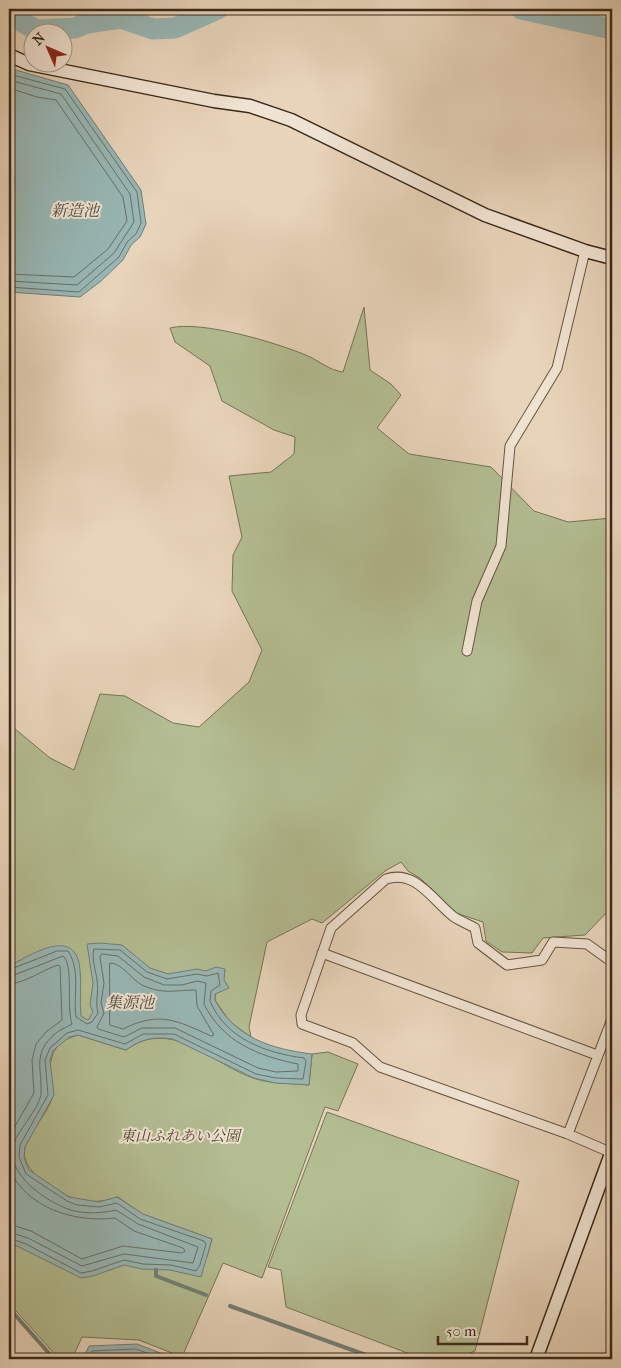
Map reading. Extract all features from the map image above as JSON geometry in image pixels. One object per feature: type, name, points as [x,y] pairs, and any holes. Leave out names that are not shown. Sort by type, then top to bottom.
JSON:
[{"type":"street","points":[[9,55],[29,64],[214,101],[250,106],[291,120],[485,215],[585,251],[612,258]]},
{"type":"street","points":[[467,651],[477,601],[501,546],[510,446],[557,368],[585,251]]},
{"type":"street","points":[[536,1359],[612,1152],[568,1134],[380,1067],[353,1043],[302,1024],[302,1015],[331,928],[386,879],[395,876],[424,887],[454,917],[475,928],[478,943],[507,965],[542,960],[553,942],[587,944],[612,962]]},
{"type":"street","points":[[322,953],[597,1055]]},
{"type":"street","points":[[568,1134],[612,1019]]},
{"type":"street","points":[[609,1359],[612,1350]]},
{"type":"green space","points":[[364,307],[370,370],[391,384],[401,395],[377,428],[409,454],[491,467],[534,511],[568,522],[612,518],[612,907],[585,935],[543,938],[532,953],[502,952],[486,941],[483,922],[456,913],[420,878],[408,871],[401,862],[385,871],[322,923],[312,919],[267,942],[249,1027],[251,1037],[230,1022],[215,1000],[215,994],[221,991],[225,970],[49,1037],[9,1090],[9,724],[50,758],[74,770],[100,694],[125,696],[173,723],[199,727],[249,682],[262,650],[232,591],[233,555],[242,537],[229,476],[271,472],[294,454],[295,437],[274,430],[222,401],[210,366],[175,342],[170,328],[184,326],[200,327],[259,339],[308,356],[329,368],[343,372]]},
{"type":"green space","name":"東山ふれあい公園","points":[[78,1035],[126,1050],[143,1041],[160,1038],[176,1041],[192,1046],[256,1079],[275,1083],[309,1085],[312,1054],[328,1052],[358,1064],[338,1111],[325,1107],[262,1278],[223,1263],[182,1357],[139,1340],[82,1337],[72,1359],[59,1359],[9,1303],[9,1177],[207,1257],[212,1239],[142,1214],[118,1197],[102,1201],[92,1201],[68,1196],[41,1180],[27,1164],[24,1156],[25,1147],[53,1096],[50,1068],[53,1053],[62,1042]]},
{"type":"green space","points":[[327,1112],[519,1181],[475,1351],[455,1359],[423,1359],[286,1307],[281,1270],[268,1267]]},
{"type":"water","name":"新造池","points":[[9,68],[68,85],[141,190],[146,224],[140,237],[131,245],[123,260],[101,281],[80,297],[9,292]]},
{"type":"water","name":"集源池","points":[[87,944],[122,945],[150,968],[168,974],[197,969],[206,971],[216,967],[225,969],[224,980],[229,988],[215,994],[215,1000],[233,1024],[269,1045],[312,1054],[309,1085],[275,1083],[254,1078],[173,1039],[148,1039],[126,1050],[78,1035],[70,1037],[53,1051],[50,1060],[54,1095],[25,1147],[24,1158],[29,1170],[69,1197],[99,1202],[117,1197],[143,1214],[212,1239],[201,1277],[170,1270],[142,1269],[124,1265],[93,1276],[81,1278],[9,1242],[9,966],[41,950],[62,946],[71,949],[77,956],[80,970],[81,1016],[88,1020],[93,1012],[90,1005],[93,983]]},
{"type":"water","points":[[137,1344],[171,1357],[170,1359],[83,1359],[89,1346]]},
{"type":"waterway","points":[[9,15],[37,30],[75,28],[87,23],[121,18],[153,29],[175,28],[218,9]]},
{"type":"waterway","points":[[521,9],[612,29]]},
{"type":"waterway","points":[[156,1270],[156,1276],[206,1295]]},
{"type":"waterway","points":[[230,1306],[377,1359]]},
{"type":"waterway","points":[[9,1308],[54,1359]]}]
